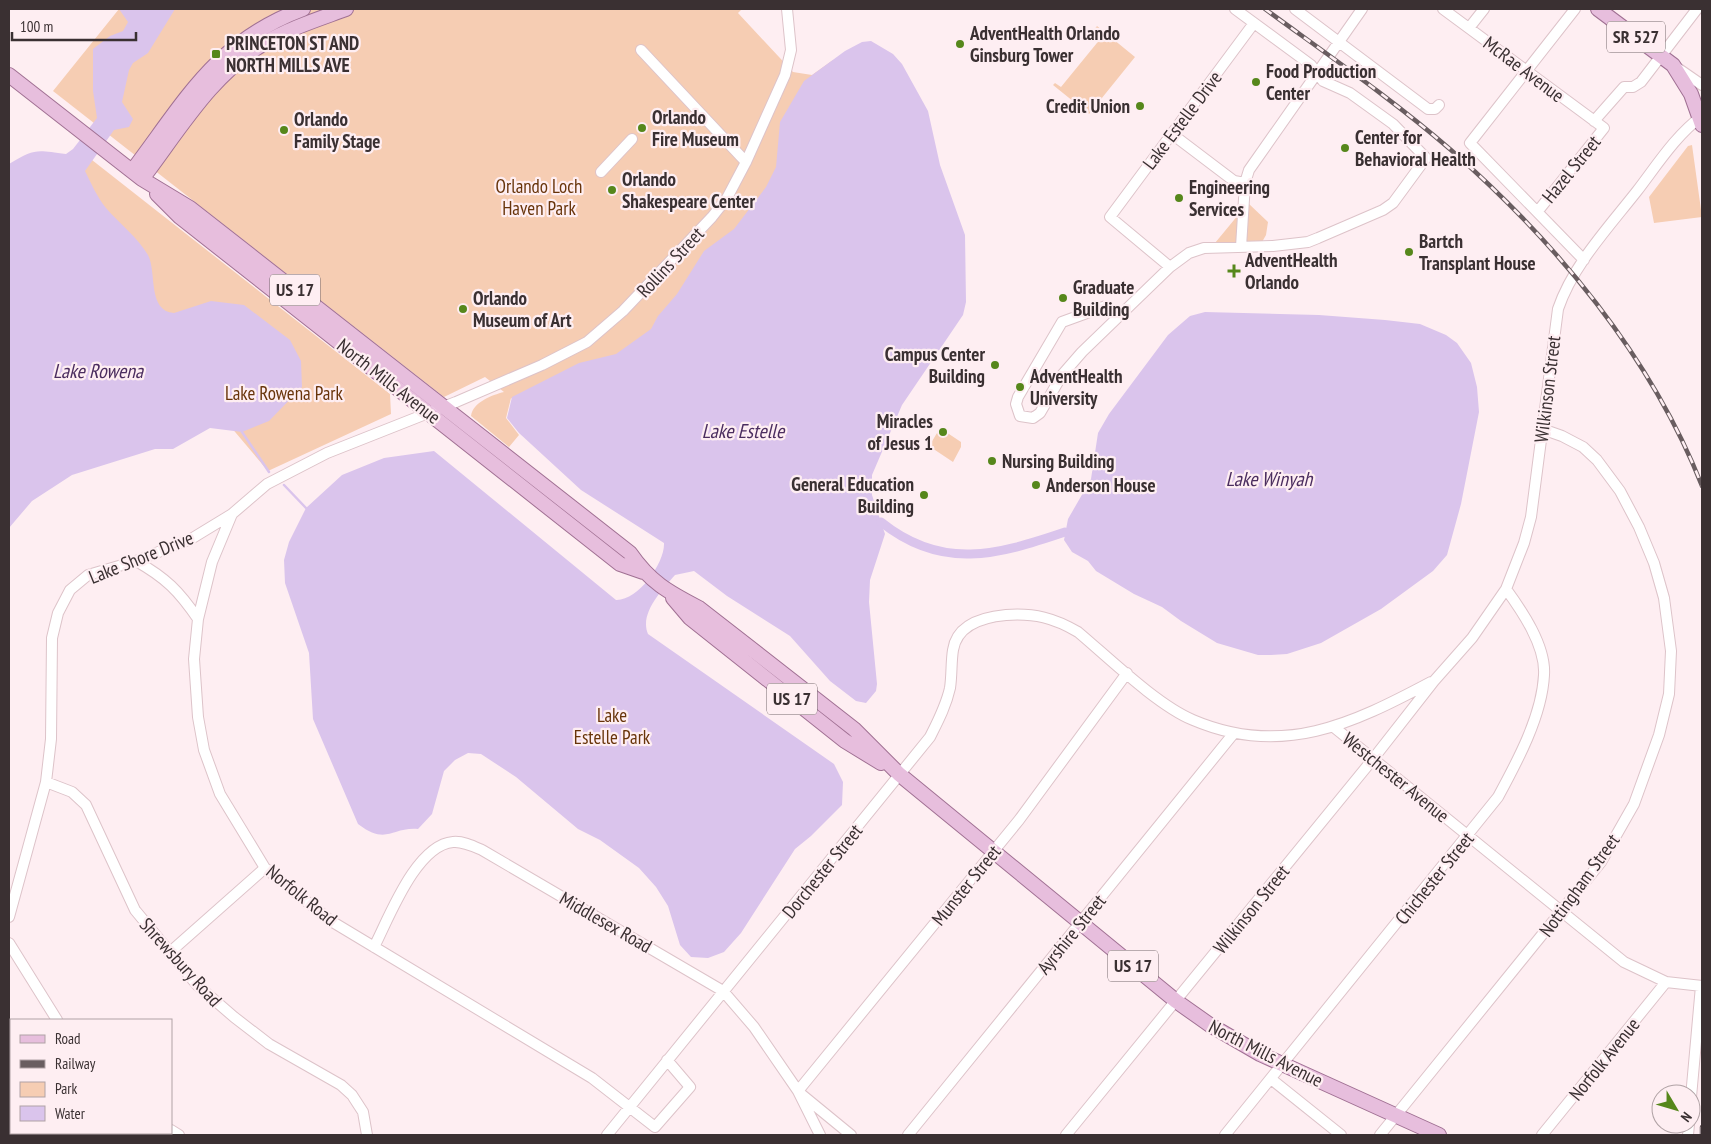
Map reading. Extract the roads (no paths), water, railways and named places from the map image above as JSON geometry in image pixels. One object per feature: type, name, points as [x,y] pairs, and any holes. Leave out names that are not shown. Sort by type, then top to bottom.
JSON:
[{"type":"main road","points":[[137,175],[214,65],[245,38],[262,27],[303,9]]},
{"type":"main road","points":[[137,175],[210,90],[245,56],[287,31],[346,9]]},
{"type":"main road","name":"SR 527","points":[[1598,9],[1673,65],[1691,94],[1702,119]]},
{"type":"main road","name":"North Mills Avenue","points":[[9,75],[137,175],[190,208],[630,553],[643,572],[670,593],[690,618],[845,742],[900,774],[1176,1001],[1226,1035],[1283,1065],[1439,1135]]},
{"type":"main road","name":"North Mills Avenue","points":[[137,175],[180,218],[620,564],[643,572]]},
{"type":"street","name":"Rollins Street","points":[[430,413],[542,365],[587,342],[608,326],[712,217],[727,198],[775,100],[788,62],[791,42],[786,9]]},
{"type":"street","points":[[1118,317],[1106,306],[1062,322],[1018,397],[1016,404],[1020,416],[1033,418],[1040,413],[1062,375],[1170,267],[1189,253],[1204,248],[1308,242],[1383,210],[1401,195],[1426,158],[1393,124],[1350,93],[1323,81],[1315,73],[1311,65],[1236,9]]},
{"type":"street","points":[[1295,9],[1428,109],[1435,109],[1439,105]]},
{"type":"street","points":[[1241,247],[1245,183],[1248,170],[1362,9]]},
{"type":"street","name":"McRae Avenue","points":[[1444,9],[1604,128]]},
{"type":"street","points":[[1469,28],[1484,9]]},
{"type":"street","points":[[1575,9],[1528,72],[1470,143],[1584,260]]},
{"type":"street","name":"Hazel Street","points":[[1594,121],[1624,88],[1633,87],[1641,82],[1697,9]]},
{"type":"street","name":"Lake Estelle Drive","points":[[1170,267],[1110,217],[1254,23]]},
{"type":"street","points":[[641,50],[746,162]]},
{"type":"street","points":[[1673,65],[1702,85]]},
{"type":"street","name":"Wilkinson Street","points":[[1066,1135],[1373,759],[1434,680],[1472,638],[1506,589],[1524,543],[1531,517],[1558,309],[1569,281],[1671,147],[1702,119]]},
{"type":"street","name":"Hazel Street","points":[[1538,211],[1604,128]]},
{"type":"street","points":[[1172,134],[1234,181],[1245,183]]},
{"type":"street","points":[[601,172],[632,139]]},
{"type":"street","name":"Lake Shore Drive","points":[[9,917],[46,782],[51,739],[52,638],[58,613],[70,590],[88,575],[136,562],[191,539],[232,514],[267,484],[292,470],[327,453],[430,413]]},
{"type":"street","name":"Nottingham Street","points":[[1380,1135],[1601,862],[1634,804],[1659,735],[1669,694],[1671,651],[1664,598],[1654,563],[1620,491],[1597,460],[1583,447],[1562,436],[1542,429]]},
{"type":"street","name":"Norfolk Road","points":[[232,514],[212,562],[198,619],[194,659],[198,717],[204,750],[220,794],[265,868],[331,921],[592,1078],[629,1109],[655,1127],[690,1087],[667,1060]]},
{"type":"street","points":[[136,562],[159,574],[173,585],[198,619]]},
{"type":"street","name":"Chichester Street","points":[[1225,1135],[1468,836],[1498,797],[1519,757],[1536,714],[1544,674],[1538,646],[1527,618],[1506,589]]},
{"type":"street","name":"Westchester Avenue","points":[[1014,615],[1040,615],[1065,624],[1078,632],[1162,701],[1192,720],[1234,733],[1258,737],[1296,735],[1335,728],[1561,913],[1624,962],[1666,982],[1701,986]]},
{"type":"street","name":"Dorchester Street","points":[[607,1135],[930,737],[942,714],[950,688],[953,648],[960,634],[970,625],[988,617],[1014,615]]},
{"type":"street","name":"Munster Street","points":[[798,1091],[994,851],[1127,673]]},
{"type":"street","name":"Wilkinson Street","points":[[1335,728],[1386,706],[1434,680]]},
{"type":"street","name":"Ayrshire Street","points":[[908,1135],[1234,733]]},
{"type":"street","name":"Shrewsbury Road","points":[[46,782],[72,792],[86,805],[135,910],[169,954],[197,984],[234,1018],[269,1044],[341,1085],[352,1096],[363,1112],[367,1135]]},
{"type":"street","name":"Middlesex Road","points":[[374,947],[414,870],[425,857],[436,848],[452,842],[468,844],[482,850],[724,991],[754,1028],[798,1091],[820,1135]]},
{"type":"street","points":[[169,954],[265,868]]},
{"type":"street","points":[[9,943],[56,1019]]},
{"type":"street","name":"Norfolk Avenue","points":[[1542,1135],[1666,982]]},
{"type":"street","points":[[1692,1084],[1701,986]]},
{"type":"street","points":[[1271,1079],[1340,1135]]},
{"type":"street","points":[[798,1091],[851,1135]]},
{"type":"water","name":"Lake Rowena","points":[[119,9],[175,9],[148,53],[133,63],[129,70],[122,102],[133,119],[129,127],[114,130],[85,171],[94,190],[111,214],[148,255],[151,262],[156,298],[166,311],[174,313],[211,301],[244,305],[290,340],[301,361],[302,387],[269,421],[242,432],[210,428],[173,449],[155,449],[72,475],[32,501],[9,528],[9,164],[25,155],[36,152],[66,154],[73,149],[97,118],[93,91],[93,49],[110,36],[123,31],[128,22]]},
{"type":"water","name":"Lake Estelle","points":[[871,41],[893,54],[902,64],[928,111],[940,165],[965,235],[966,302],[963,315],[902,405],[872,475],[872,495],[885,534],[870,580],[869,602],[877,684],[876,691],[866,703],[856,701],[830,681],[790,636],[727,596],[694,571],[675,575],[659,594],[649,610],[646,626],[648,634],[834,764],[843,782],[842,805],[795,849],[741,933],[724,952],[708,958],[691,957],[680,945],[668,906],[656,887],[639,868],[600,840],[578,829],[516,777],[481,754],[468,753],[455,760],[444,771],[432,814],[418,829],[401,830],[383,835],[376,834],[358,824],[313,719],[309,653],[285,583],[284,560],[289,542],[306,508],[342,475],[384,458],[434,451],[616,600],[624,599],[641,588],[655,570],[663,551],[664,543],[581,490],[519,433],[507,418],[512,397],[579,363],[616,354],[651,329],[658,316],[677,294],[704,251],[734,229],[766,187],[776,167],[780,122],[804,81],[845,51],[862,42]]},
{"type":"water","name":"Lake Winyah","points":[[1205,312],[1319,315],[1420,324],[1446,335],[1457,343],[1471,363],[1477,387],[1479,412],[1461,504],[1447,555],[1433,571],[1381,609],[1321,643],[1287,654],[1258,655],[1217,643],[1162,607],[1134,594],[1096,571],[1088,561],[1072,552],[1064,540],[1068,519],[1091,479],[1098,433],[1109,414],[1168,335],[1190,316]]},
{"type":"waterway","points":[[242,432],[269,472]]},
{"type":"waterway","points":[[284,485],[306,508]]},
{"type":"waterway","points":[[881,522],[904,537],[926,547],[948,553],[993,552],[1065,532]]},
{"type":"railway","points":[[1265,9],[1429,131],[1490,185],[1563,262],[1628,347],[1656,391],[1681,438],[1702,486]]},
{"type":"railway","points":[[1702,1127],[1702,1135]]},
{"type":"place","name":"AdventHealth Orlando Ginsburg Tower","points":[[960,44]]},
{"type":"place","name":"PRINCETON ST AND NORTH MILLS AVE","points":[[216,54]]},
{"type":"place","name":"Food Production Center","points":[[1256,82]]},
{"type":"place","name":"Credit Union","points":[[1140,106]]},
{"type":"place","name":"Orlando Fire Museum","points":[[642,128]]},
{"type":"place","name":"Orlando Family Stage","points":[[284,130]]},
{"type":"place","name":"Center for Behavioral Health","points":[[1345,148]]},
{"type":"place","name":"Orlando Shakespeare Center","points":[[612,190]]},
{"type":"place","name":"Engineering Services","points":[[1179,198]]},
{"type":"place","name":"Bartch Transplant House","points":[[1409,252]]},
{"type":"place","name":"AdventHealth Orlando","points":[[1234,271]]},
{"type":"place","name":"Graduate Building","points":[[1063,298]]},
{"type":"place","name":"Orlando Museum of Art","points":[[463,309]]},
{"type":"place","name":"Campus Center Building","points":[[995,365]]},
{"type":"place","name":"AdventHealth University","points":[[1020,387]]},
{"type":"place","name":"Miracles of Jesus 1","points":[[943,432]]},
{"type":"place","name":"Nursing Building","points":[[992,461]]},
{"type":"place","name":"Anderson House","points":[[1036,485]]},
{"type":"place","name":"General Education Building","points":[[924,495]]},
{"type":"park label","name":"Orlando Loch Haven Park","points":[[539,197]]},
{"type":"park label","name":"Lake Rowena Park","points":[[284,393]]},
{"type":"park label","name":"Lake Estelle Park","points":[[612,726]]}]
